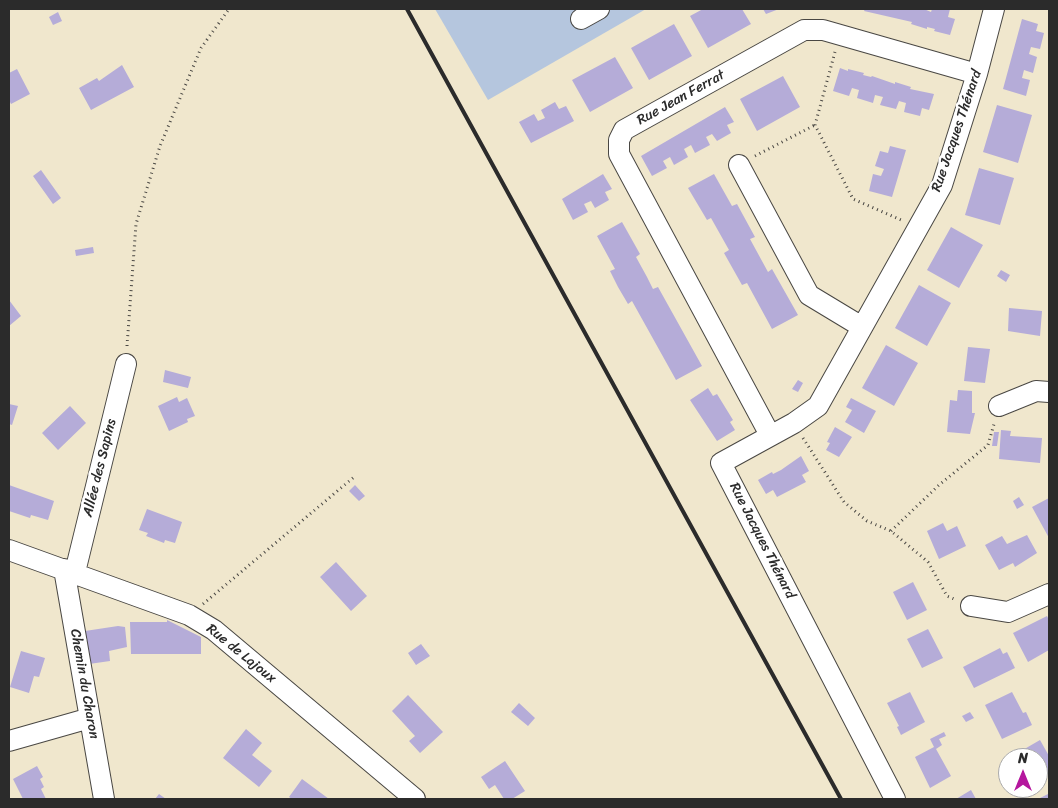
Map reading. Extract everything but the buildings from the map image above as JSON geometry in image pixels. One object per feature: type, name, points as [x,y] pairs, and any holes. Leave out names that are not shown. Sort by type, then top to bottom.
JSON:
[{"type":"street","points":[[581,19],[599,9]]},
{"type":"street","name":"Rue Jacques Thénard","points":[[895,799],[721,463],[794,423],[818,406],[942,185],[977,74],[994,9]]},
{"type":"street","name":"Rue Jean Ferrat","points":[[770,435],[619,154],[619,140],[624,130],[804,30],[823,30],[840,34],[977,74]]},
{"type":"street","points":[[739,165],[808,295],[862,327]]},
{"type":"street","name":"Allée des Sapins","points":[[70,571],[126,364]]},
{"type":"street","points":[[999,406],[1036,391],[1049,392]]},
{"type":"street","name":"Rue de Lajoux","points":[[9,550],[189,615],[214,630],[415,799]]},
{"type":"street","name":"Chemin du Charon","points":[[70,571],[90,718],[104,799]]},
{"type":"street","points":[[971,606],[1008,612],[1049,594]]},
{"type":"street","points":[[9,741],[90,718]]},
{"type":"path","points":[[126,364],[136,224],[160,146],[197,57],[229,9]]},
{"type":"path","points":[[840,34],[815,125],[853,199],[918,228]]},
{"type":"path","points":[[739,165],[815,125]]},
{"type":"path","points":[[891,531],[940,485],[988,445],[999,406]]},
{"type":"path","points":[[794,423],[844,502],[867,521],[891,531],[928,562],[947,596],[971,606]]},
{"type":"path","points":[[189,615],[354,477]]},
{"type":"shaded area","points":[[435,9],[646,9],[488,100]]},
{"type":"railway","points":[[407,9],[841,799]]}]
